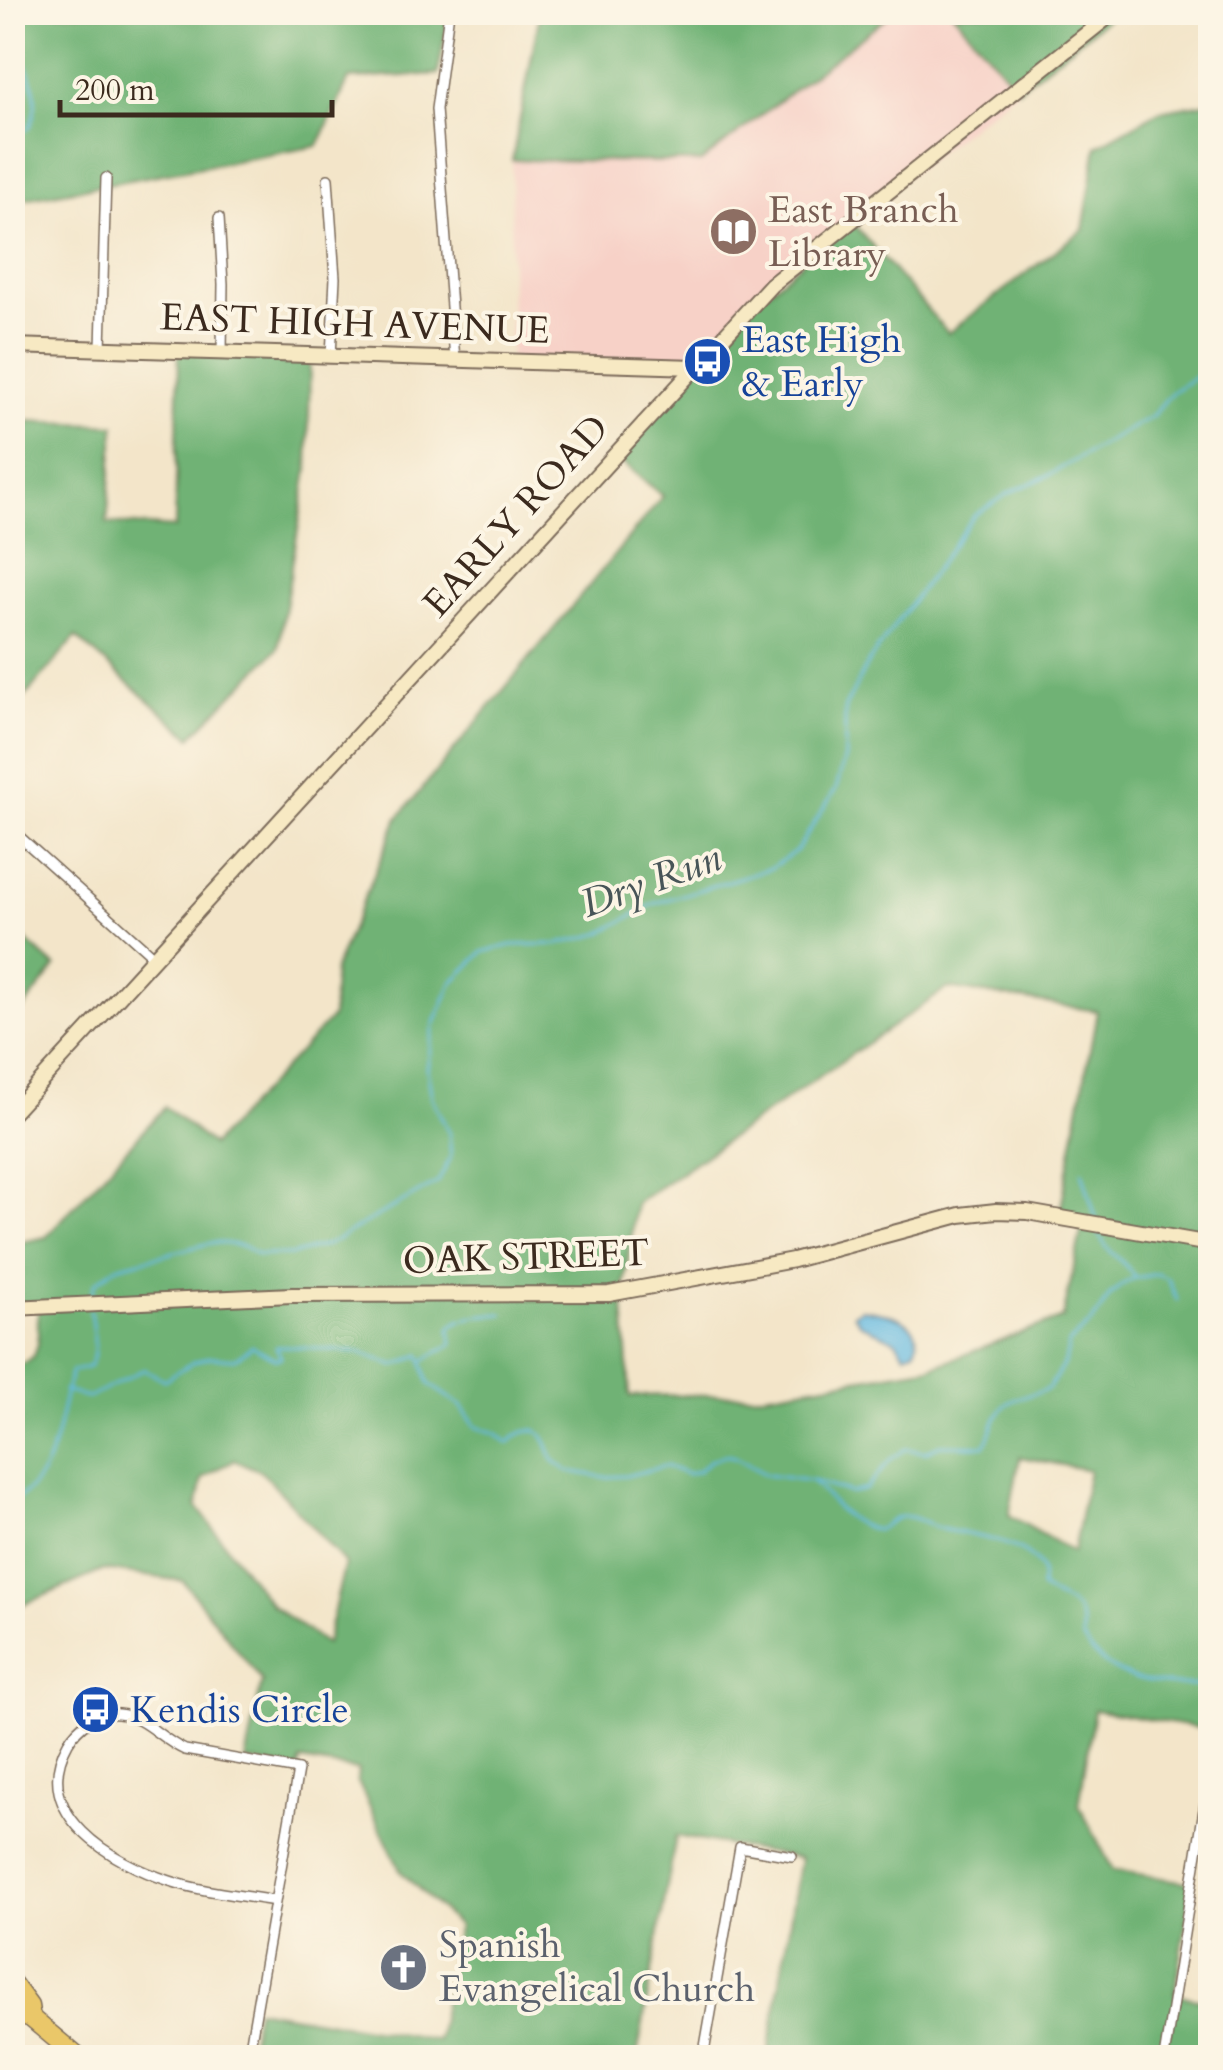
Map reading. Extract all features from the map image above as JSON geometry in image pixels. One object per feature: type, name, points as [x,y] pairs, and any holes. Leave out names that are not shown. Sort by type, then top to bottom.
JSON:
[{"type":"highway","points":[[12,1983],[29,2006],[32,2018]]},
{"type":"highway","points":[[12,2011],[32,2018],[79,2058]]},
{"type":"street","points":[[448,12],[436,98],[455,360]]},
{"type":"street","name":"EARLY ROAD","points":[[12,1113],[782,276],[1114,12]]},
{"type":"street","points":[[100,348],[106,178]]},
{"type":"street","points":[[328,179],[335,278],[330,356]]},
{"type":"street","points":[[219,218],[224,303],[222,352]]},
{"type":"street","name":"EAST HIGH AVENUE","points":[[12,346],[696,367]]},
{"type":"street","points":[[12,830],[155,958]]},
{"type":"street","name":"OAK STREET","points":[[12,1308],[292,1295],[609,1294],[792,1260],[978,1212],[1008,1211],[1060,1218],[1210,1244]]},
{"type":"street","points":[[248,2058],[298,1770],[185,1750],[145,1723],[119,1714],[99,1716],[82,1726],[66,1746],[59,1768],[60,1794],[69,1816],[86,1836],[108,1852],[169,1880],[275,1901]]},
{"type":"street","points":[[1164,2058],[1210,1772]]},
{"type":"street","points":[[704,2058],[740,1847],[792,1856]]},
{"type":"street","points":[[12,2026],[32,2018]]},
{"type":"shaded area","points":[[892,13],[953,13],[1018,89],[782,275],[696,367],[510,361],[512,160],[701,162]]},
{"type":"green space","points":[[540,12],[892,13],[701,162],[512,160]]},
{"type":"green space","points":[[13,13],[449,13],[438,74],[349,79],[318,146],[13,201]]},
{"type":"green space","points":[[953,13],[1114,13],[1018,89]]},
{"type":"green space","points":[[1210,102],[1210,1730],[1094,1710],[1079,1805],[1113,1870],[1192,1883],[1175,1995],[1210,2001],[1210,2057],[768,2057],[800,1858],[676,1836],[637,2057],[248,2057],[256,2009],[437,2040],[458,1926],[401,1872],[357,1780],[358,1770],[301,1761],[298,1770],[246,1761],[262,1681],[183,1581],[104,1570],[13,1609],[12,1364],[25,1363],[34,1356],[38,1344],[38,1307],[13,1308],[13,1244],[46,1237],[165,1107],[212,1145],[332,1017],[334,970],[398,818],[663,496],[614,456],[755,302],[851,221],[948,333],[1083,230],[1097,146],[1159,111]],"holes":[[[948,988],[1097,1011],[1059,1218],[1083,1223],[1063,1318],[931,1367],[764,1394],[630,1396],[623,1292],[636,1203]],[[1020,1457],[1089,1470],[1073,1552],[1009,1515]],[[234,1460],[261,1471],[345,1563],[326,1644],[271,1605],[197,1507],[203,1478]]]},
{"type":"green space","points":[[179,351],[310,355],[308,470],[278,649],[191,737],[76,637],[13,711],[13,432],[25,421],[115,425],[107,523],[175,528]]},
{"type":"green space","points":[[13,929],[56,967],[13,1022]]},
{"type":"water","points":[[861,1309],[891,1315],[909,1324],[917,1340],[915,1351],[905,1354],[896,1341],[859,1323],[853,1314]]},
{"type":"waterway","points":[[12,47],[30,74],[35,94],[30,127],[12,137]]},
{"type":"waterway","name":"Dry Run","points":[[91,1297],[95,1283],[116,1267],[215,1242],[243,1246],[258,1255],[291,1255],[329,1244],[438,1182],[451,1157],[449,1133],[432,1098],[427,1069],[434,1025],[452,983],[483,952],[512,945],[559,944],[600,934],[653,904],[771,868],[797,850],[836,789],[845,757],[845,707],[869,661],[974,516],[1007,494],[1051,474],[1152,416],[1172,392],[1210,368]]},
{"type":"waterway","points":[[1082,1171],[1096,1218]]},
{"type":"waterway","points":[[1098,1230],[1105,1245],[1135,1277]]},
{"type":"waterway","points":[[64,1391],[89,1398],[144,1369],[164,1380],[193,1362],[210,1357],[235,1359],[252,1346],[276,1359],[281,1357],[276,1347],[284,1346],[359,1352],[395,1366],[420,1355],[429,1384],[461,1406],[476,1427],[496,1433],[508,1443],[525,1431],[537,1431],[546,1441],[553,1460],[568,1471],[626,1476],[665,1466],[687,1474],[725,1455],[766,1475],[812,1481],[851,1493],[866,1489],[891,1459],[906,1449],[925,1452],[940,1445],[984,1446],[1008,1403],[1049,1388],[1065,1362],[1069,1343],[1092,1322],[1121,1285],[1158,1274],[1168,1279],[1177,1300]]},
{"type":"waterway","name":"Dry Run","points":[[12,1502],[28,1491],[48,1461],[72,1371],[92,1362],[90,1310]]},
{"type":"waterway","points":[[423,1361],[452,1344],[450,1328],[456,1323],[475,1316],[503,1314]]},
{"type":"waterway","points":[[814,1483],[841,1512],[866,1527],[876,1530],[894,1519],[909,1517],[1026,1553],[1041,1572],[1041,1588],[1072,1605],[1080,1617],[1082,1638],[1107,1665],[1122,1674],[1155,1683],[1210,1686]]},
{"type":"place","name":"East Branch Library","points":[[733,232]]},
{"type":"place","name":"East High & Early","points":[[707,362]]},
{"type":"place","name":"Kendis Circle","points":[[95,1710]]},
{"type":"place","name":"Spanish Evangelical Church","points":[[404,1967]]}]
